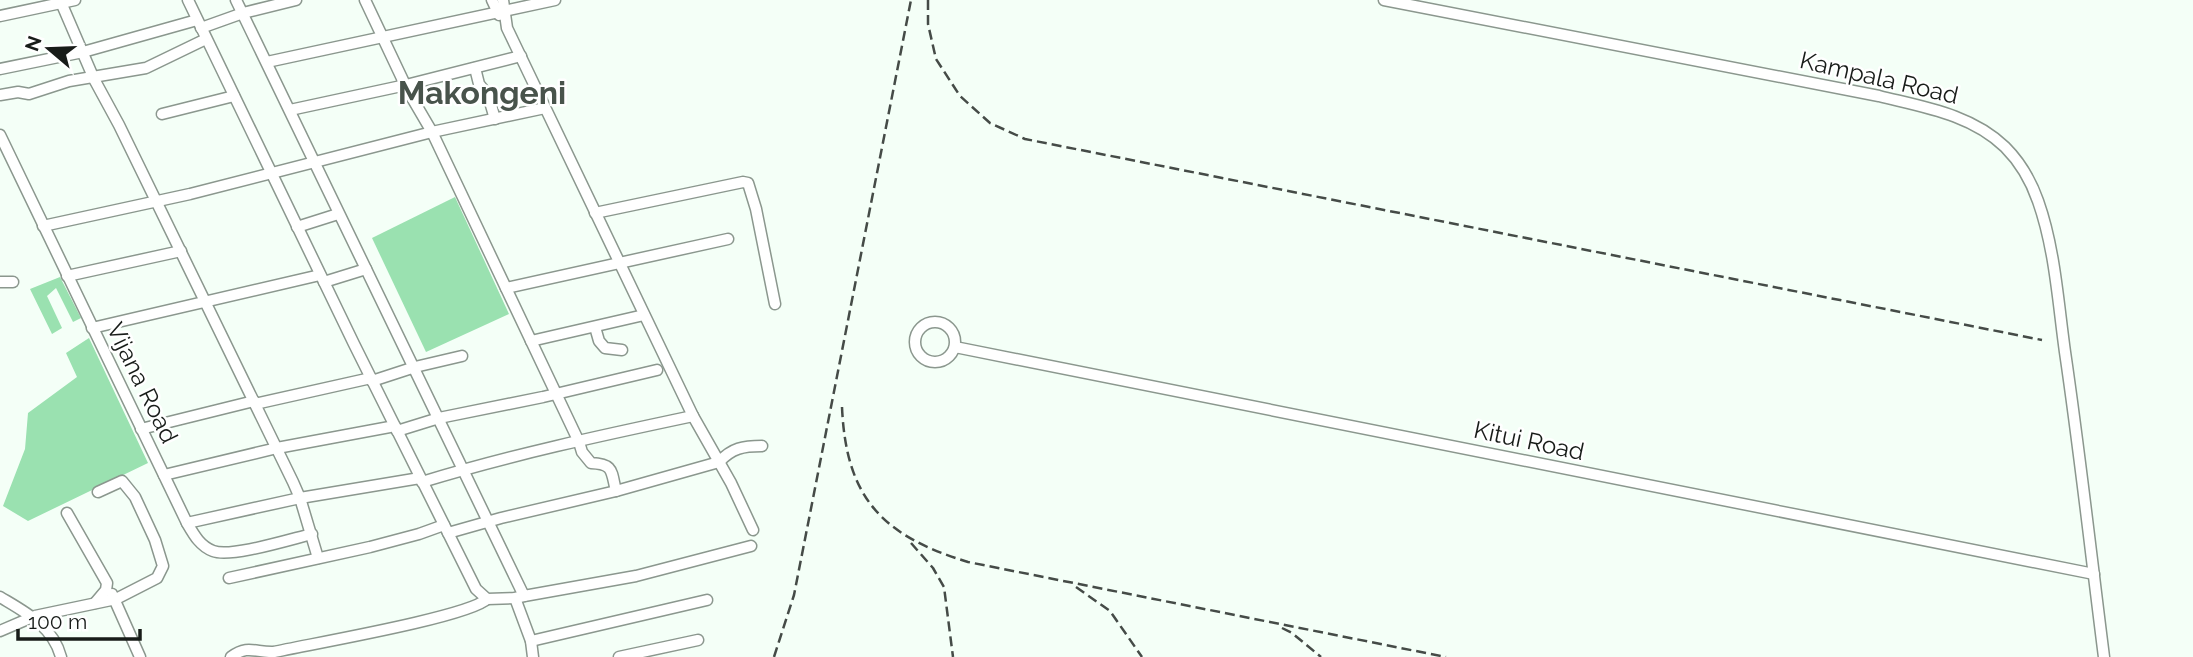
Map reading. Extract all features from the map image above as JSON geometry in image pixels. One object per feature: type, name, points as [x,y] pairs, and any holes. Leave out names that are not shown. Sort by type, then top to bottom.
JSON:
[{"type":"street","points":[[0,16],[60,1],[75,0]]},
{"type":"street","points":[[188,0],[421,480],[477,589],[487,598]]},
{"type":"street","points":[[236,0],[488,522],[519,597],[533,657]]},
{"type":"street","points":[[0,69],[83,52],[296,0]]},
{"type":"street","points":[[365,0],[405,85],[432,132],[587,461],[605,464],[611,468],[617,491]]},
{"type":"street","points":[[492,0],[502,7],[507,28],[594,213],[693,416],[753,530]]},
{"type":"street","points":[[267,62],[502,7],[555,0]]},
{"type":"street","name":"Kampala Road","points":[[1384,0],[1879,96],[1957,116],[1991,136],[2014,158],[2032,186],[2052,256],[2104,657]]},
{"type":"street","points":[[60,1],[94,79],[277,448],[300,498],[318,558]]},
{"type":"street","points":[[0,95],[18,92],[29,94],[69,81],[94,79],[154,66],[206,39]]},
{"type":"street","points":[[290,110],[520,56]]},
{"type":"street","points":[[475,68],[479,84],[488,95],[495,119]]},
{"type":"street","points":[[162,114],[234,96]]},
{"type":"street","points":[[43,226],[272,175],[432,132],[545,108]]},
{"type":"street","name":"Vijana Road","points":[[0,135],[141,429],[197,539],[206,547],[221,553],[312,534]]},
{"type":"street","points":[[594,213],[748,183],[756,209],[775,304]]},
{"type":"street","points":[[297,227],[338,214]]},
{"type":"street","points":[[506,288],[728,239]]},
{"type":"street","points":[[67,276],[181,251]]},
{"type":"street","points":[[92,328],[366,269]]},
{"type":"street","points":[[0,282],[13,282]]},
{"type":"street","points":[[531,341],[644,315]]},
{"type":"street","points":[[941,323],[953,334],[955,347],[948,358],[940,362],[930,362],[919,355],[915,338],[926,324],[941,323]]},
{"type":"street","points":[[595,327],[599,341],[605,348],[622,350]]},
{"type":"street","name":"Kitui Road","points":[[955,347],[2094,574]]},
{"type":"street","points":[[141,429],[254,402],[372,380],[462,356]]},
{"type":"street","points":[[164,475],[277,448],[396,429],[657,370]]},
{"type":"street","points":[[187,523],[300,498],[421,480],[693,416]]},
{"type":"street","points":[[229,578],[617,491],[719,462],[727,453],[744,446],[762,446]]},
{"type":"street","points":[[0,631],[34,616],[116,599],[158,578],[163,566],[155,540],[135,497],[124,482],[98,492]]},
{"type":"street","points":[[67,513],[104,574],[140,657]]},
{"type":"street","points":[[231,657],[249,649],[274,652],[422,620],[477,606],[487,598],[519,597],[635,576],[751,546]]},
{"type":"street","points":[[94,603],[108,587]]},
{"type":"street","points":[[0,597],[34,616],[48,633],[61,657]]},
{"type":"street","points":[[531,641],[707,600]]},
{"type":"street","points":[[619,657],[698,640]]},
{"type":"green space","points":[[455,197],[509,314],[426,352],[372,238]]},
{"type":"green space","points":[[60,277],[81,318],[73,322],[56,288],[47,296],[62,328],[52,334],[30,289]]},
{"type":"green space","points":[[89,338],[148,463],[28,521],[3,506],[25,449],[28,413],[77,377],[66,353]]},
{"type":"railway","points":[[774,657],[794,595],[911,0]]},
{"type":"railway","points":[[928,0],[928,24],[936,59],[960,96],[990,123],[1025,139],[2042,340]]},
{"type":"railway","points":[[842,407],[851,466],[861,490],[892,526],[938,552],[968,562],[1446,657]]},
{"type":"railway","points":[[911,543],[933,568],[944,587],[953,657]]},
{"type":"railway","points":[[1076,587],[1110,611],[1142,657]]},
{"type":"railway","points":[[1282,628],[1321,657]]},
{"type":"district","name":"Makongeni","points":[[482,93]]}]
